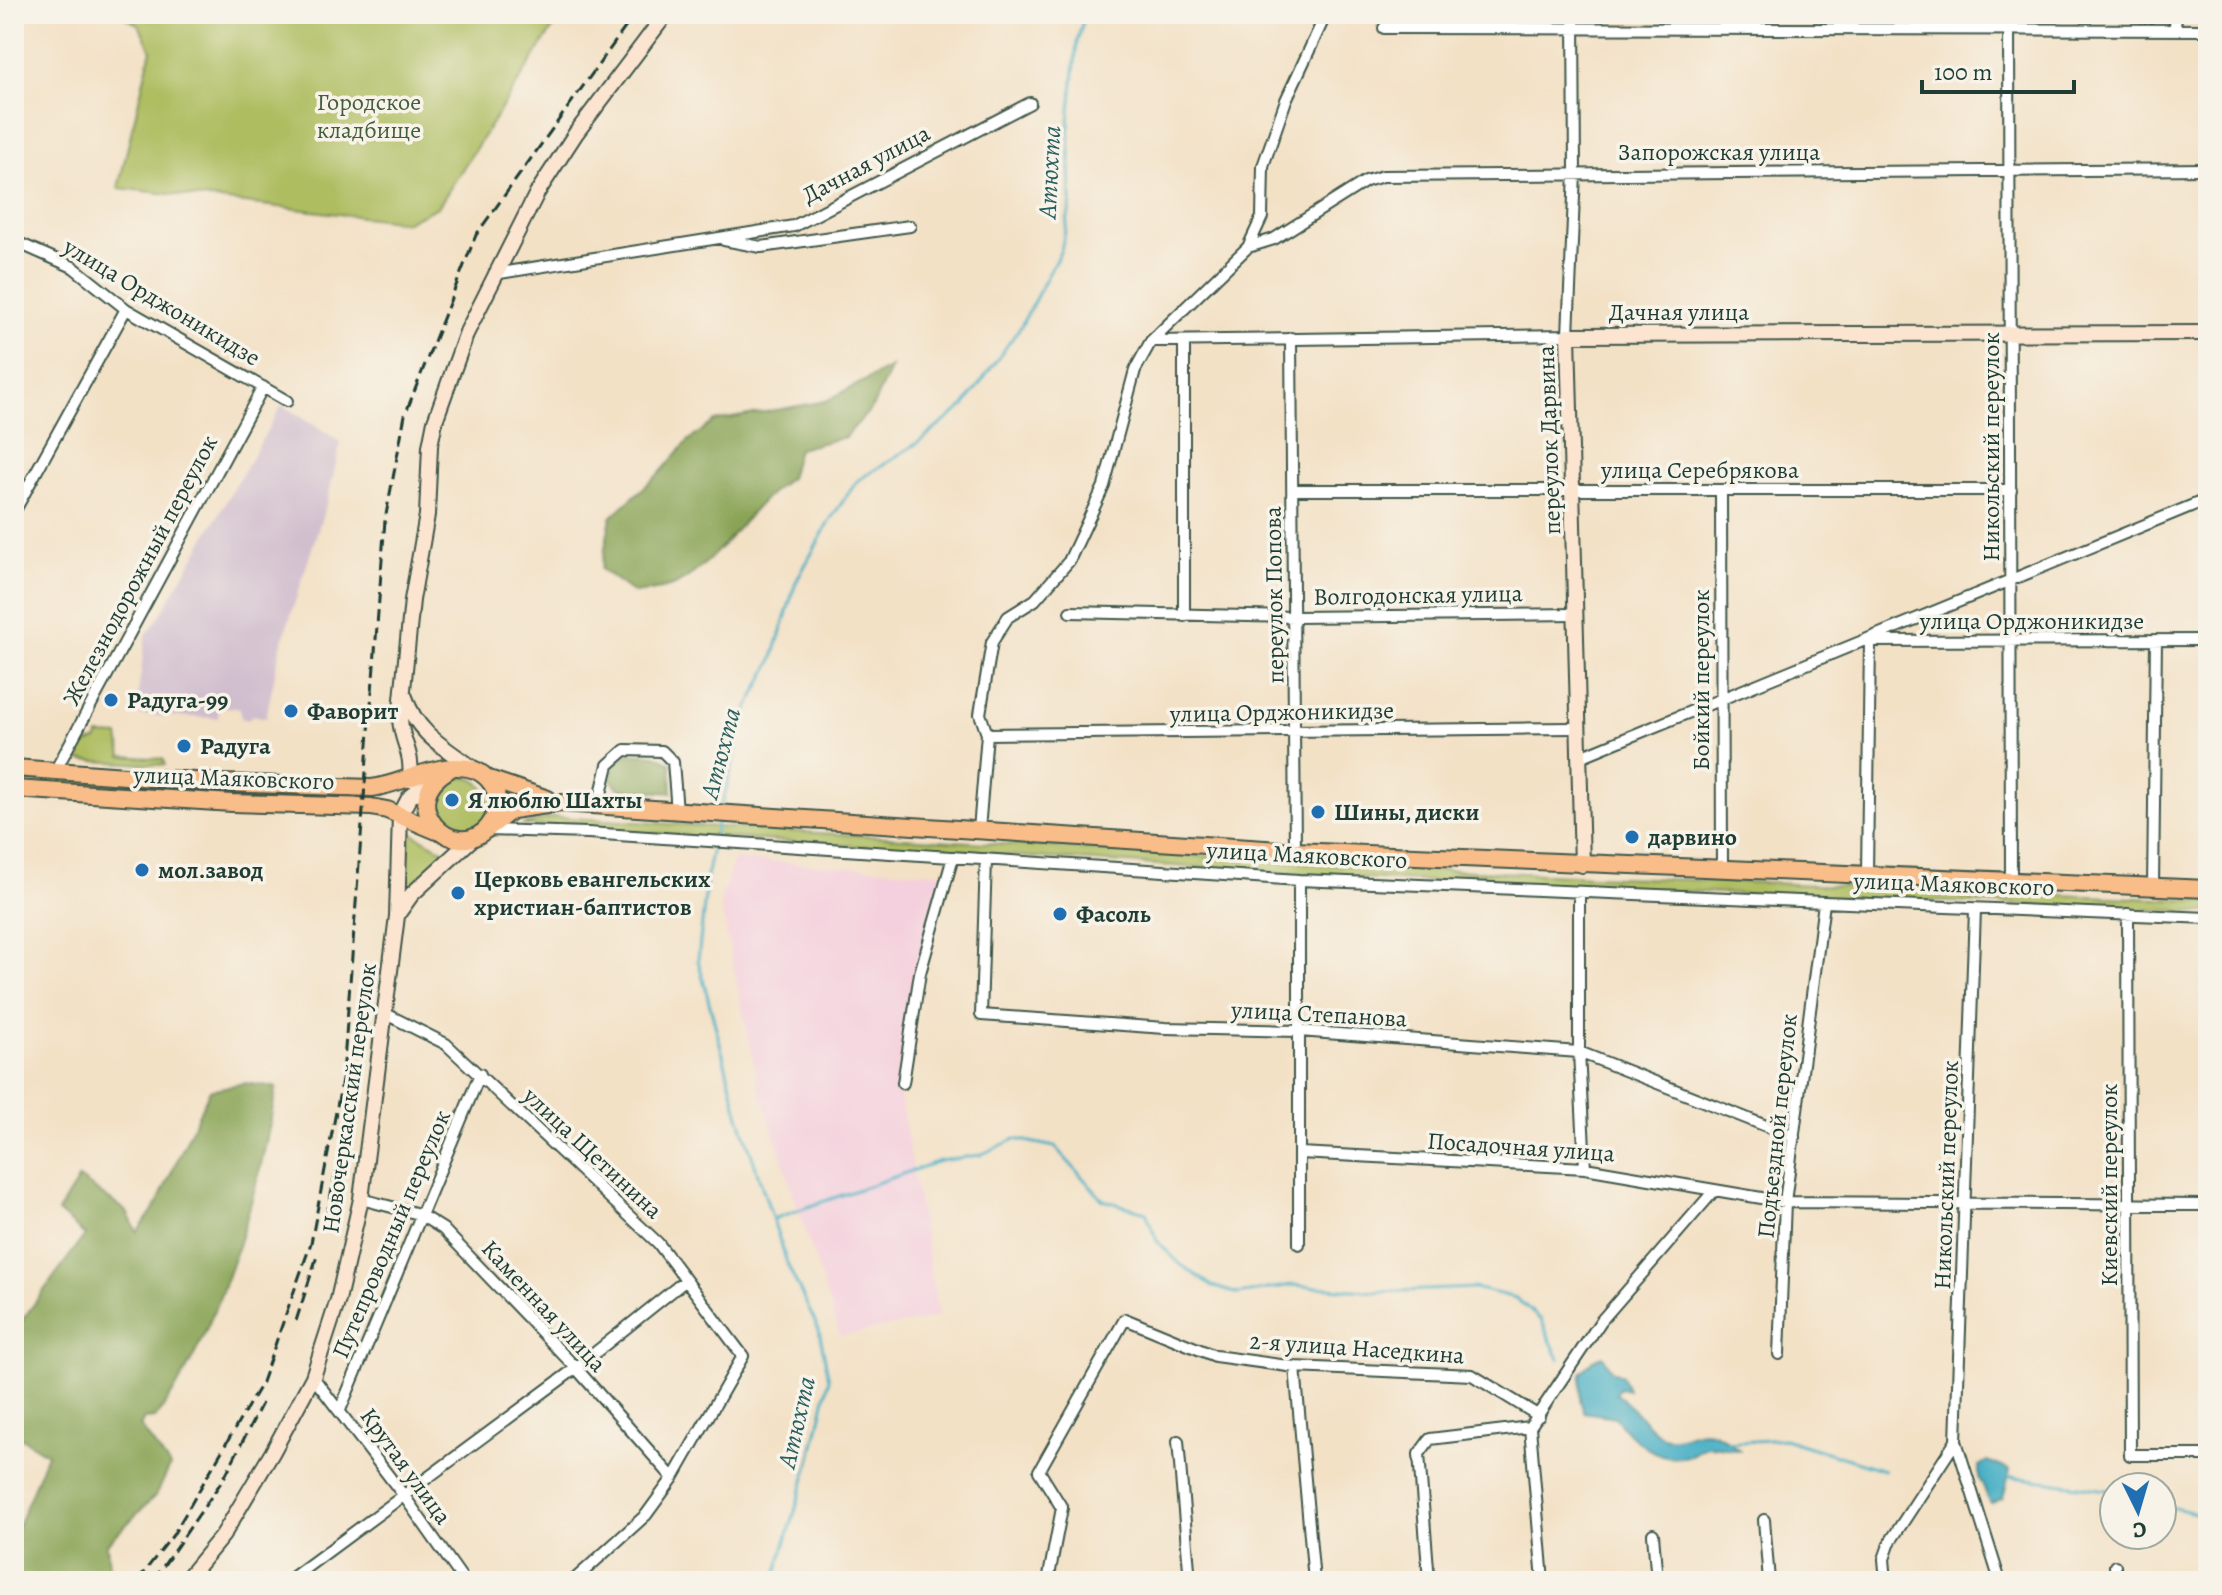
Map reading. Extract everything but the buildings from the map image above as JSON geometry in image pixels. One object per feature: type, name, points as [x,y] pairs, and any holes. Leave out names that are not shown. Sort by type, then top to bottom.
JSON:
[{"type":"main road","name":"улица Маяковского","points":[[14,768],[54,773],[372,788],[444,772]]},
{"type":"main road","points":[[444,772],[483,775],[498,806],[480,833],[460,839],[446,835],[428,816],[426,801],[429,787],[444,772]]},
{"type":"main road","name":"улица Маяковского","points":[[483,775],[561,803]]},
{"type":"main road","name":"улица Маяковского","points":[[14,789],[232,803],[371,807],[400,815],[446,835]]},
{"type":"main road","name":"улица Маяковского","points":[[480,833],[512,810],[561,803],[1295,851],[2208,889]]},
{"type":"street","points":[[410,780],[411,750],[401,732],[400,719],[412,600],[427,515],[430,446],[435,421],[467,332],[537,193],[576,133],[666,14]]},
{"type":"street","points":[[979,830],[987,734],[980,714],[992,642],[1008,617],[1035,600],[1069,561],[1104,486],[1135,370],[1151,341],[1248,247],[1262,217],[1263,166],[1286,100],[1326,14]]},
{"type":"street","name":"переулок Дарвина","points":[[1574,14],[1575,173],[1568,335],[1582,865]]},
{"type":"street","name":"Никольский переулок","points":[[2009,14],[2011,879]]},
{"type":"street","points":[[2174,30],[2177,14]]},
{"type":"street","points":[[1384,28],[2208,30]]},
{"type":"street","name":"Дачная улица","points":[[494,274],[794,226],[1030,103]]},
{"type":"street","name":"Запорожская улица","points":[[1248,247],[1274,239],[1366,181],[1383,176],[2208,169]]},
{"type":"street","name":"Дачная улица","points":[[714,238],[761,247],[910,226]]},
{"type":"street","name":"улица Орджоникидзе","points":[[14,241],[73,267],[126,309],[287,401]]},
{"type":"street","points":[[14,512],[126,309]]},
{"type":"street","name":"Дачная улица","points":[[1151,341],[1568,335],[2208,333]]},
{"type":"street","name":"переулок Попова","points":[[1291,338],[1295,851]]},
{"type":"street","points":[[1184,341],[1184,616]]},
{"type":"street","name":"Железнодорожный переулок","points":[[54,773],[263,387]]},
{"type":"street","name":"улица Серебрякова","points":[[1293,490],[2011,490]]},
{"type":"street","name":"Бойкий переулок","points":[[1721,490],[1722,871]]},
{"type":"street","name":"улица Орджоникидзе","points":[[1578,758],[1722,696],[2208,499]]},
{"type":"street","name":"Волгодонская улица","points":[[1070,612],[1295,617],[1575,614]]},
{"type":"street","points":[[2153,887],[2156,640]]},
{"type":"street","name":"улица Орджоникидзе","points":[[1856,641],[2208,640]]},
{"type":"street","points":[[1867,874],[1870,641]]},
{"type":"street","points":[[403,691],[416,724],[429,737],[483,775]]},
{"type":"street","name":"улица Орджоникидзе","points":[[987,734],[1576,728]]},
{"type":"street","points":[[598,806],[608,765],[625,750],[662,751],[673,762],[682,811]]},
{"type":"street","points":[[400,815],[409,798],[444,772]]},
{"type":"street","name":"Новочеркасский переулок","points":[[185,1581],[223,1535],[313,1377],[338,1300],[361,1199],[397,916],[400,815]]},
{"type":"street","points":[[397,916],[412,894],[480,833]]},
{"type":"street","name":"улица Маяковского","points":[[480,833],[742,843],[1299,880],[1579,894],[2208,918]]},
{"type":"street","points":[[903,1083],[920,973],[953,857]]},
{"type":"street","name":"улица Степанова","points":[[986,859],[981,1015],[1165,1028],[1299,1031],[1579,1052],[1794,1137]]},
{"type":"street","points":[[1299,880],[1299,1244]]},
{"type":"street","points":[[1579,894],[1579,1052],[1585,1168]]},
{"type":"street","name":"Подъездной переулок","points":[[1779,1354],[1785,1202],[1824,903]]},
{"type":"street","name":"Никольский переулок","points":[[1956,1441],[1975,910]]},
{"type":"street","name":"Киевский переулок","points":[[2128,914],[2130,1455],[2208,1455]]},
{"type":"street","name":"улица Щетинина","points":[[384,1013],[446,1044],[658,1243],[743,1356],[673,1478]]},
{"type":"street","name":"Путепроводный переулок","points":[[340,1410],[419,1214],[480,1074]]},
{"type":"street","name":"Посадочная улица","points":[[1300,1153],[1585,1168],[1785,1202]]},
{"type":"street","points":[[1429,1581],[1419,1454],[1430,1439],[1530,1427],[1601,1321],[1713,1192]]},
{"type":"street","name":"Каменная улица","points":[[361,1199],[419,1214],[443,1229],[576,1368],[673,1478]]},
{"type":"street","points":[[1785,1202],[2208,1205]]},
{"type":"street","points":[[288,1581],[576,1368],[686,1280]]},
{"type":"street","name":"2-я улица Наседкина","points":[[1048,1581],[1062,1508],[1039,1471],[1125,1319],[1215,1356],[1295,1367],[1472,1375],[1539,1416]]},
{"type":"street","points":[[1295,1367],[1314,1581]]},
{"type":"street","name":"Крутая улица","points":[[313,1377],[464,1581]]},
{"type":"street","points":[[1530,1427],[1543,1581]]},
{"type":"street","points":[[1178,1441],[1190,1581]]},
{"type":"street","points":[[1886,1581],[1884,1559],[1890,1542],[1956,1441]]},
{"type":"street","points":[[1956,1441],[2000,1581]]},
{"type":"street","points":[[573,1581],[646,1515],[673,1478]]},
{"type":"street","points":[[1764,1520],[1769,1581]]},
{"type":"street","points":[[1653,1534],[1657,1581]]},
{"type":"street","points":[[2115,1566],[2116,1581]]},
{"type":"shaded area","points":[[282,405],[341,442],[328,498],[280,649],[266,718],[252,715],[248,720],[241,718],[240,708],[219,707],[218,718],[135,715],[146,635]]},
{"type":"shaded area","points":[[734,859],[941,873],[916,971],[897,1080],[939,1317],[840,1336],[759,1089],[720,902]]},
{"type":"green space","name":"Городское кладбище","points":[[119,14],[562,14],[438,207],[406,222],[118,188],[151,50],[139,25]]},
{"type":"green space","points":[[891,367],[872,408],[845,437],[798,449],[790,478],[774,490],[693,573],[672,586],[634,593],[601,569],[611,517],[660,473],[688,441],[715,421],[826,401]]},
{"type":"green space","points":[[98,735],[119,736],[122,756],[163,759],[165,765],[73,760],[76,748],[97,740]]},
{"type":"green space","points":[[627,753],[656,755],[671,763],[672,793],[619,789],[612,781],[613,766]]},
{"type":"green space","points":[[14,774],[352,793],[351,800],[14,781]]},
{"type":"green space","points":[[462,777],[473,779],[481,785],[487,793],[487,815],[481,823],[473,829],[462,831],[451,829],[443,823],[437,815],[435,804],[437,793],[443,785],[451,779]]},
{"type":"green space","points":[[554,817],[1398,868],[2208,901],[2208,912],[1397,880],[522,825]]},
{"type":"green space","points":[[411,832],[449,854],[402,892]]},
{"type":"green space","points":[[245,1083],[276,1087],[248,1214],[216,1306],[197,1348],[177,1386],[155,1418],[144,1419],[140,1426],[170,1466],[157,1494],[107,1544],[109,1568],[85,1577],[14,1581],[14,1536],[47,1454],[14,1433],[14,1331],[85,1235],[58,1212],[79,1178],[127,1212],[137,1232],[156,1206],[210,1090]]},
{"type":"water","points":[[1603,1356],[1612,1371],[1622,1375],[1628,1390],[1620,1388],[1616,1393],[1659,1435],[1675,1438],[1707,1431],[1741,1451],[1710,1446],[1688,1456],[1665,1456],[1637,1441],[1615,1417],[1584,1412],[1580,1400],[1581,1373],[1593,1360]]},
{"type":"water","points":[[1987,1461],[2010,1470],[2003,1498],[1991,1504],[1979,1478],[1979,1466]]},
{"type":"waterway","name":"Атюхта","points":[[721,808],[747,710],[772,661],[796,582],[830,520],[857,481],[919,442],[964,406],[1021,326],[1061,250],[1071,203],[1069,121],[1077,42],[1085,14]]},
{"type":"waterway","name":"Атюхта","points":[[718,819],[708,868],[698,960],[739,1116],[788,1266],[819,1330],[829,1380],[811,1458],[774,1581]]},
{"type":"waterway","points":[[773,1219],[940,1161],[980,1155],[1015,1139],[1055,1147],[1103,1200],[1146,1212],[1157,1241],[1180,1264],[1212,1286],[1238,1294],[1292,1285],[1378,1292],[1474,1288],[1516,1298],[1541,1320],[1559,1359]]},
{"type":"waterway","points":[[1725,1443],[1784,1439],[1884,1470]]},
{"type":"waterway","points":[[2007,1476],[2098,1489]]},
{"type":"waterway","points":[[2178,1509],[2208,1516]]},
{"type":"railway","points":[[137,1581],[173,1535],[262,1382],[311,1243],[343,1075],[385,520],[405,415],[476,235],[635,14]]},
{"type":"railway","points":[[326,1218],[341,1148]]},
{"type":"railway","points":[[296,1321],[318,1253]]},
{"type":"railway","points":[[153,1581],[224,1478],[262,1403]]},
{"type":"place","name":"Радуга-99","points":[[111,700]]},
{"type":"place","name":"Фаворит","points":[[291,711]]},
{"type":"place","name":"Радуга","points":[[184,746]]},
{"type":"place","name":"Я люблю Шахты","points":[[452,800]]},
{"type":"place","name":"Шины, диски","points":[[1318,812]]},
{"type":"place","name":"дарвино","points":[[1632,837]]},
{"type":"place","name":"мол.завод","points":[[142,870]]},
{"type":"place","name":"Церковь евангельских христиан-баптистов","points":[[458,893]]},
{"type":"place","name":"Фасоль","points":[[1060,914]]}]
